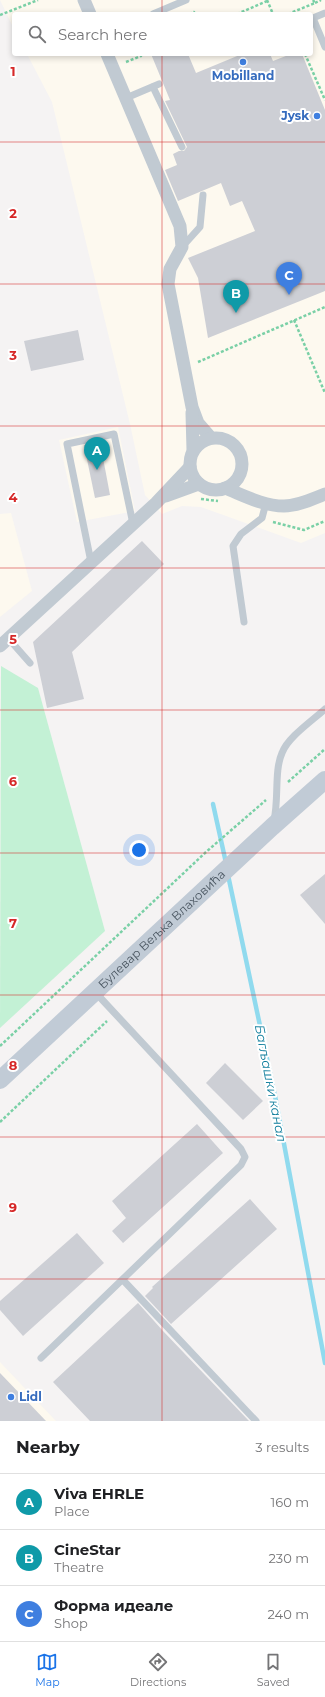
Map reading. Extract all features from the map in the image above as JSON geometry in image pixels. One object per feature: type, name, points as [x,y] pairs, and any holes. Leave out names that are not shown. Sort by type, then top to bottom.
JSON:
[{"type":"main road","name":"Булевар Вељка Влаховића","points":[[0,1080],[325,780]]},
{"type":"street","points":[[84,0],[89,12]]},
{"type":"street","points":[[108,56],[180,226],[182,247],[170,269],[168,284],[192,407],[198,423],[211,438]]},
{"type":"street","points":[[192,407],[193,450],[190,458],[191,473],[199,484],[211,489],[230,486],[238,478],[241,471],[242,458],[235,446],[224,438],[211,438],[204,440],[193,450]]},
{"type":"street","points":[[4,642],[160,499],[190,467]]},
{"type":"street","points":[[238,478],[261,502]]},
{"type":"street","points":[[160,499],[199,484]]},
{"type":"street","points":[[225,488],[261,502],[285,506],[300,504],[325,494]]},
{"type":"lane","points":[[158,12],[186,0]]},
{"type":"lane","points":[[325,13],[313,18],[325,47]]},
{"type":"lane","points":[[126,98],[156,86],[182,147]]},
{"type":"lane","points":[[182,247],[200,227],[203,195]]},
{"type":"lane","points":[[91,562],[67,444],[114,434],[133,524]]},
{"type":"lane","points":[[244,622],[233,546],[241,534],[262,518],[261,502]]},
{"type":"lane","points":[[4,642],[30,663]]},
{"type":"lane","points":[[272,828],[277,808],[278,773],[282,753],[294,737],[325,709]]},
{"type":"lane","points":[[41,1358],[241,1165],[245,1157],[241,1149],[95,992]]},
{"type":"lane","points":[[123,1280],[256,1421]]},
{"type":"path","points":[[0,14],[38,0]]},
{"type":"path","points":[[241,12],[267,0],[272,12]]},
{"type":"path","points":[[292,12],[314,1],[321,0]]},
{"type":"path","points":[[306,56],[325,100]]},
{"type":"path","points":[[184,368],[325,307]]},
{"type":"path","points":[[294,320],[325,393]]},
{"type":"path","points":[[0,1046],[232,829]]},
{"type":"path","points":[[0,1122],[115,1013]]},
{"type":"shaded area","points":[[0,0],[325,0],[325,533],[301,543],[201,507],[182,506],[162,514],[145,495],[130,424],[52,102],[28,56],[313,56],[313,12],[12,12],[12,25]]},
{"type":"shaded area","points":[[118,427],[135,511],[77,522],[59,440]]},
{"type":"shaded area","points":[[11,513],[32,591],[0,617],[0,514]]},
{"type":"shaded area","name":"Lidl","points":[[0,1362],[56,1421],[0,1421]]},
{"type":"green space","points":[[1,666],[38,688],[105,931],[0,1028]]},
{"type":"building","points":[[152,56],[189,56],[196,73],[237,56],[271,56],[273,61],[286,56],[303,56],[325,110],[325,291],[208,338],[198,278],[188,258],[255,231],[242,201],[230,206],[221,183],[178,201],[165,170],[177,165],[173,154],[179,151],[184,151],[187,147],[165,101],[170,100]]},
{"type":"building","points":[[78,330],[84,360],[31,371],[24,341]]},
{"type":"building","points":[[100,442],[110,495],[95,498],[84,445]]},
{"type":"building","points":[[142,541],[164,564],[72,652],[84,699],[47,708],[33,642]]},
{"type":"building","points":[[325,874],[325,924],[300,895]]},
{"type":"building","points":[[225,1063],[263,1101],[243,1120],[206,1083]]},
{"type":"building","points":[[197,1124],[223,1153],[123,1243],[112,1231],[126,1218],[112,1201]]},
{"type":"building","points":[[250,1199],[277,1229],[171,1324],[145,1296],[153,1288],[152,1287]]},
{"type":"building","points":[[77,1233],[104,1263],[23,1336],[0,1310],[0,1301]]},
{"type":"building","points":[[138,1303],[249,1421],[90,1421],[53,1382]]},
{"type":"building","name":"Lidl","points":[[0,1373],[46,1421],[0,1421]]},
{"type":"waterway","name":"Багљашки канал","points":[[213,804],[226,863]]},
{"type":"waterway","name":"Багљашки канал","points":[[228,875],[276,1101],[325,1363]]},
{"type":"place","name":"Mobilland","points":[[243,62]]},
{"type":"place","name":"Jysk","points":[[317,116]]},
{"type":"place","name":"Форма идеале","points":[[289,295]]},
{"type":"place","name":"CineStar","points":[[236,313]]},
{"type":"place","name":"Viva EHRLE","points":[[97,470]]},
{"type":"place","name":"Lidl","points":[[11,1397]]}]
